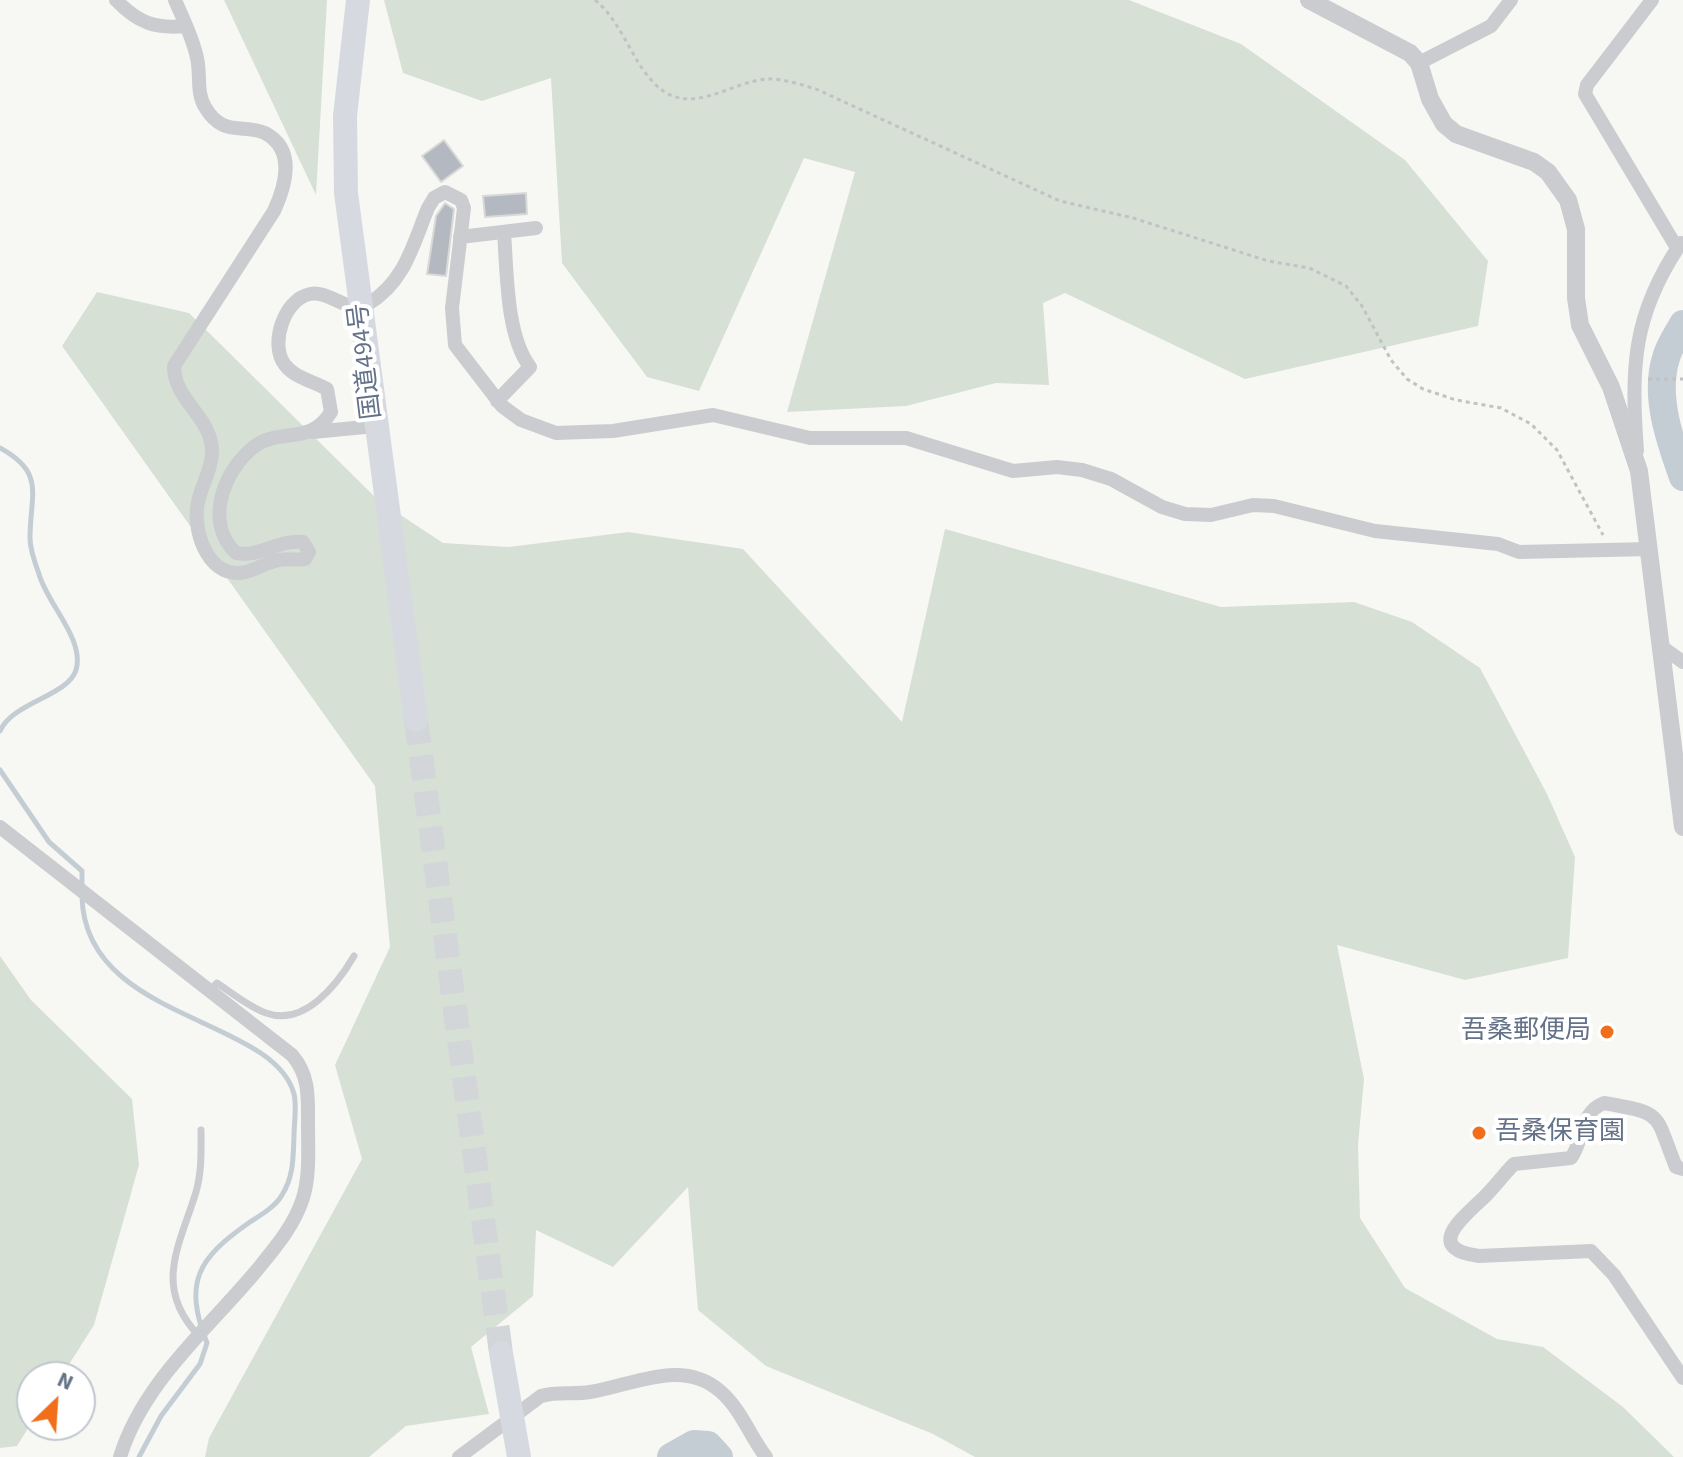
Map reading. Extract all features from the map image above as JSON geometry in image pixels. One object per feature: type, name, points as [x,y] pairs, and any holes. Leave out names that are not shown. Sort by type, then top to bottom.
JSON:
[{"type":"highway","name":"国道494号","points":[[358,0],[348,71],[344,149],[370,388],[416,720]]},
{"type":"highway","points":[[502,1359],[519,1457]]},
{"type":"street","points":[[116,0],[141,22],[164,28],[186,26]]},
{"type":"street","points":[[175,0],[197,56],[200,96],[206,110],[227,127],[265,133],[287,166],[284,191],[268,223],[174,366],[177,388],[203,422],[212,446],[211,460],[198,502],[196,525],[210,558],[220,567],[239,573],[284,558],[305,559],[309,552],[303,542],[275,544],[255,553],[236,553],[222,536],[218,509],[238,466],[256,446],[313,432],[375,426]]},
{"type":"street","points":[[1309,0],[1399,46],[1419,63],[1430,99],[1444,124],[1469,140],[1534,162],[1548,172],[1568,200],[1576,229],[1580,325],[1611,387],[1639,471]]},
{"type":"street","points":[[1419,63],[1491,26],[1511,0]]},
{"type":"street","points":[[1652,0],[1587,85],[1585,94],[1680,243],[1649,301],[1634,361],[1639,471],[1683,827]]},
{"type":"street","points":[[313,432],[331,412],[331,397],[327,389],[288,369],[278,352],[279,332],[296,303],[309,294],[319,294],[353,307],[362,307],[378,297],[407,265],[428,208],[440,193],[461,200],[464,208],[452,308],[455,345],[497,401],[521,420],[556,433],[613,431],[713,415],[810,438],[906,438],[1013,471],[1057,467],[1082,470],[1111,479],[1162,507],[1185,514],[1211,515],[1253,505],[1274,506],[1375,531],[1498,544],[1519,552],[1649,549]]},
{"type":"street","points":[[460,237],[536,228]]},
{"type":"street","points":[[497,401],[530,367],[524,359],[509,303],[504,232]]},
{"type":"street","points":[[1662,647],[1683,662]]},
{"type":"street","points":[[0,827],[210,990],[302,1066],[309,1094],[307,1176],[304,1194],[289,1229],[151,1393],[135,1419],[120,1457]]},
{"type":"street","points":[[1683,1169],[1676,1167],[1657,1117],[1644,1110],[1604,1103],[1587,1115],[1578,1148],[1571,1158],[1514,1164],[1454,1224],[1451,1236],[1455,1247],[1465,1254],[1479,1256],[1591,1251],[1614,1275],[1683,1378]]},
{"type":"street","points":[[459,1457],[541,1396],[554,1392],[588,1393],[681,1374],[708,1382],[721,1392],[766,1457]]},
{"type":"lane","points":[[210,990],[217,983],[263,1012],[279,1017],[300,1013],[318,1001],[354,956]]},
{"type":"lane","points":[[199,1336],[186,1323],[174,1287],[180,1231],[195,1193],[201,1166],[201,1130]]},
{"type":"path","points":[[595,0],[618,23],[655,84],[669,94],[688,101],[767,79],[790,81],[816,89],[1060,201],[1133,218],[1268,261],[1309,268],[1346,286],[1362,306],[1391,360],[1407,379],[1445,396],[1501,408],[1531,424],[1557,450],[1613,552]]},
{"type":"path","points":[[1644,379],[1683,379]]},
{"type":"shaded area","points":[[224,0],[327,0],[316,195]]},
{"type":"shaded area","points":[[384,0],[1129,0],[1241,44],[1405,160],[1488,261],[1478,326],[1245,379],[1065,293],[1043,303],[1049,385],[996,383],[906,406],[787,412],[855,172],[804,158],[699,391],[647,377],[562,263],[551,78],[482,101],[403,73]]},
{"type":"shaded area","points":[[97,292],[189,313],[378,500],[443,543],[509,547],[628,532],[743,549],[902,722],[945,529],[1221,607],[1354,602],[1412,622],[1480,668],[1547,794],[1575,857],[1568,958],[1465,980],[1337,945],[1364,1079],[1358,1145],[1360,1218],[1405,1288],[1497,1339],[1543,1347],[1623,1407],[1674,1457],[975,1457],[933,1434],[766,1366],[698,1310],[688,1187],[613,1267],[536,1230],[533,1296],[471,1347],[489,1414],[406,1426],[369,1457],[205,1457],[209,1438],[362,1159],[335,1065],[390,947],[375,786],[62,346]]},
{"type":"shaded area","points":[[0,956],[31,1000],[132,1099],[139,1165],[94,1325],[71,1361],[16,1361],[16,1441],[20,1441],[17,1446],[0,1448]]},
{"type":"building","points":[[444,140],[463,166],[441,182],[422,156]]},
{"type":"building","points":[[526,193],[527,214],[485,217],[483,196]]},
{"type":"building","points":[[445,203],[454,209],[446,276],[427,274],[436,216]]},
{"type":"waterway","points":[[1683,324],[1667,354],[1662,388],[1669,434],[1683,477]]},
{"type":"waterway","points":[[0,448],[24,466],[30,476],[33,497],[32,552],[43,585],[70,634],[77,658],[71,679],[16,713],[0,731]]},
{"type":"waterway","points":[[0,770],[49,842],[82,871],[82,887]]},
{"type":"waterway","points":[[82,897],[91,938],[113,969],[145,993],[252,1048],[279,1068],[295,1099],[293,1159],[286,1188],[272,1207],[232,1235],[207,1260],[196,1287],[196,1303],[207,1343],[200,1364],[161,1416],[139,1457]]},
{"type":"waterway","points":[[671,1457],[694,1444],[708,1445],[719,1457]]},
{"type":"tunnel","points":[[416,720],[501,1353]]},
{"type":"place","name":"吾桑郵便局","points":[[1607,1032]]},
{"type":"place","name":"吾桑保育園","points":[[1479,1133]]}]
